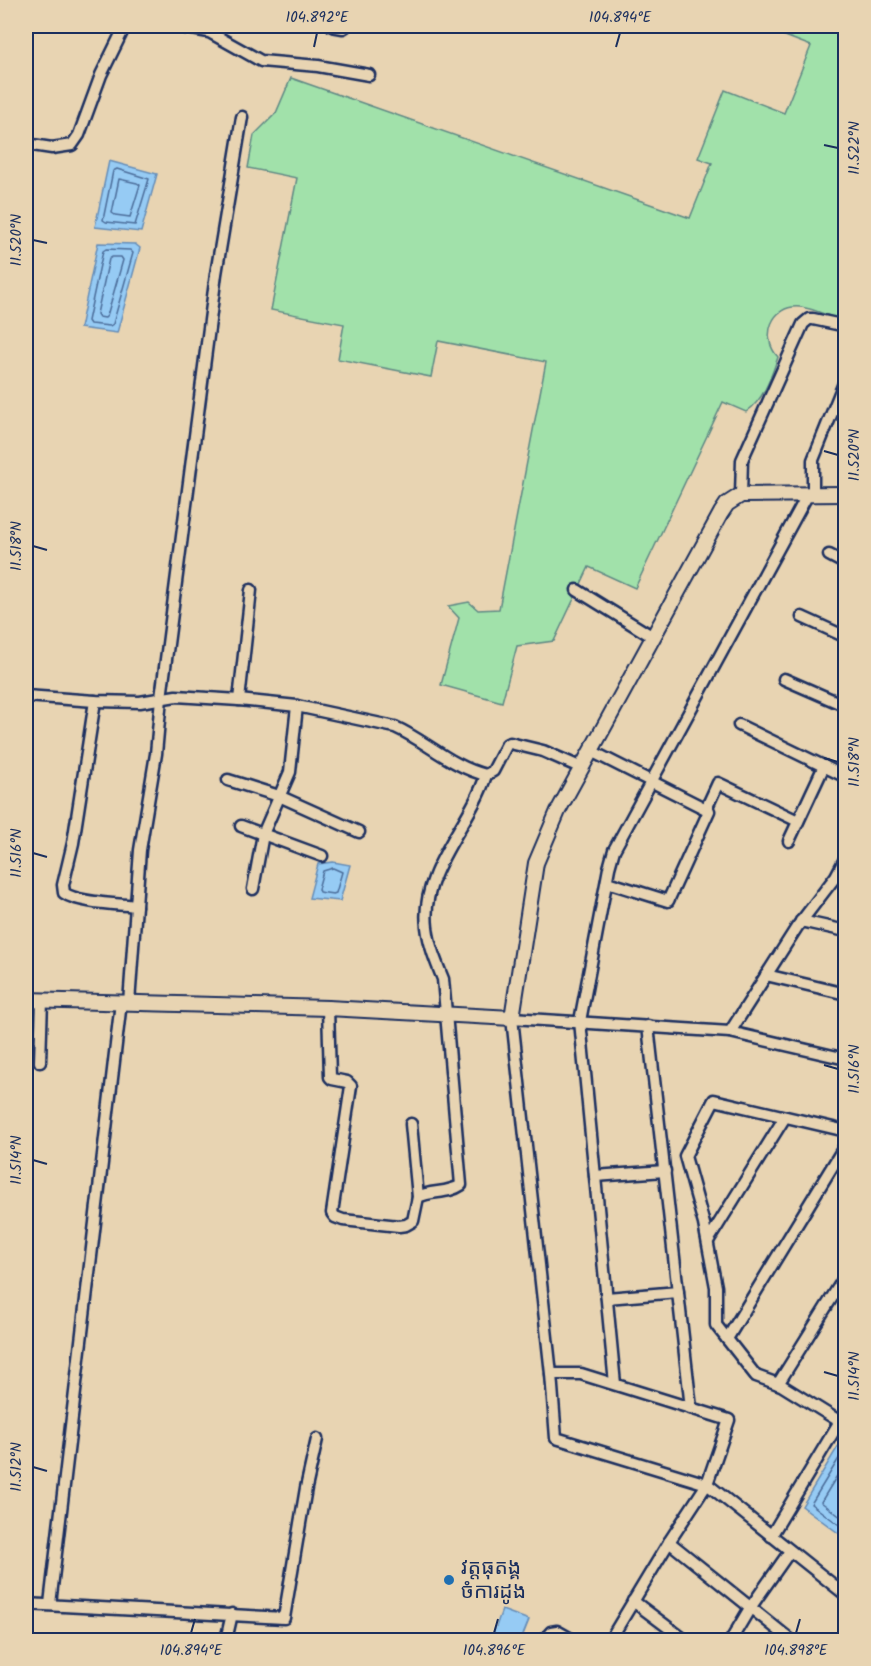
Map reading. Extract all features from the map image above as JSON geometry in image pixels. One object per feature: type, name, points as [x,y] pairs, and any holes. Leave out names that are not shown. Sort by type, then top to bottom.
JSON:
[{"type":"street","points":[[26,144],[52,148],[72,145],[79,135],[101,75],[125,26]]},
{"type":"street","points":[[176,26],[209,32],[261,61],[369,75]]},
{"type":"street","points":[[332,26],[343,28],[346,26]]},
{"type":"street","points":[[50,1604],[125,1003],[140,850],[156,754],[161,698],[216,274],[242,117]]},
{"type":"street","points":[[741,495],[742,459],[803,324],[813,319],[846,326]]},
{"type":"street","points":[[615,1384],[580,1022],[614,850],[810,494],[813,460],[846,378]]},
{"type":"street","points":[[846,494],[741,495],[727,504],[721,513],[558,811],[536,863],[512,1018],[556,1438],[707,1484],[846,1594]]},
{"type":"street","points":[[829,555],[846,564]]},
{"type":"street","points":[[239,700],[251,590]]},
{"type":"street","points":[[577,590],[653,637]]},
{"type":"street","points":[[802,617],[846,637]]},
{"type":"street","points":[[784,679],[846,706]]},
{"type":"street","points":[[26,696],[140,702],[176,696],[297,706],[395,727],[408,732],[457,764],[486,775]]},
{"type":"street","points":[[95,701],[73,843],[63,885],[64,893],[79,899],[136,906]]},
{"type":"street","points":[[253,889],[263,834],[290,772],[297,706]]},
{"type":"street","points":[[739,725],[846,777]]},
{"type":"street","points":[[418,1197],[448,1191],[461,1185],[444,1014],[443,979],[433,954],[426,926],[427,903],[438,866],[470,813],[486,775],[493,771],[507,744],[543,751],[582,768]]},
{"type":"street","points":[[591,751],[709,811],[668,901],[607,882]]},
{"type":"street","points":[[789,841],[824,766]]},
{"type":"street","points":[[228,780],[279,796],[359,832]]},
{"type":"street","points":[[706,809],[718,783],[798,821]]},
{"type":"street","points":[[241,826],[322,856]]},
{"type":"street","points":[[730,1032],[801,921],[841,877],[846,857]]},
{"type":"street","points":[[801,921],[846,931]]},
{"type":"street","points":[[766,975],[846,994]]},
{"type":"street","points":[[26,1000],[328,1008],[648,1026],[730,1032],[846,1059]]},
{"type":"street","points":[[40,1062],[42,1000]]},
{"type":"street","points":[[328,1008],[330,1077],[347,1082],[351,1086],[332,1214],[334,1217],[399,1226],[413,1221],[418,1197],[411,1124]]},
{"type":"street","points":[[648,1026],[691,1408]]},
{"type":"street","points":[[839,1421],[778,1384],[756,1376],[716,1325],[716,1287],[708,1241],[685,1156],[714,1100],[846,1131]]},
{"type":"street","points":[[708,1241],[785,1117]]},
{"type":"street","points":[[727,1339],[846,1144]]},
{"type":"street","points":[[595,1176],[665,1171]]},
{"type":"street","points":[[778,1384],[846,1275]]},
{"type":"street","points":[[607,1298],[678,1293]]},
{"type":"street","points":[[551,1374],[581,1374],[729,1420],[707,1484],[669,1542],[610,1641]]},
{"type":"street","points":[[771,1536],[846,1411]]},
{"type":"street","points":[[26,1604],[284,1618],[304,1498],[317,1439]]},
{"type":"street","points":[[669,1542],[791,1641]]},
{"type":"street","points":[[731,1641],[750,1608],[790,1551]]},
{"type":"street","points":[[633,1601],[685,1641]]},
{"type":"street","points":[[226,1641],[232,1614]]},
{"type":"street","points":[[544,1641],[551,1632],[557,1630],[573,1641]]},
{"type":"green space","points":[[759,26],[845,26],[845,322],[800,307],[782,311],[776,316],[769,332],[770,341],[778,357],[766,388],[758,401],[746,412],[723,402],[635,588],[589,567],[554,641],[517,646],[502,702],[441,685],[459,618],[448,606],[469,602],[478,610],[499,609],[546,362],[438,341],[431,377],[338,359],[344,324],[271,310],[297,178],[248,168],[254,135],[276,113],[291,78],[690,218],[712,163],[698,158],[725,90],[784,113],[811,46]]},
{"type":"water","points":[[109,161],[157,174],[141,232],[95,227]]},
{"type":"water","points":[[98,243],[135,244],[140,248],[117,333],[80,328]]},
{"type":"water","points":[[333,862],[350,865],[340,901],[309,898],[318,864]]},
{"type":"water","points":[[845,1435],[845,1538],[802,1506]]},
{"type":"water","points":[[502,1610],[529,1620],[521,1640],[491,1640]]},
{"type":"place","name":"វត្តធុតង្គ ចំការដូង","points":[[449,1580]]}]
